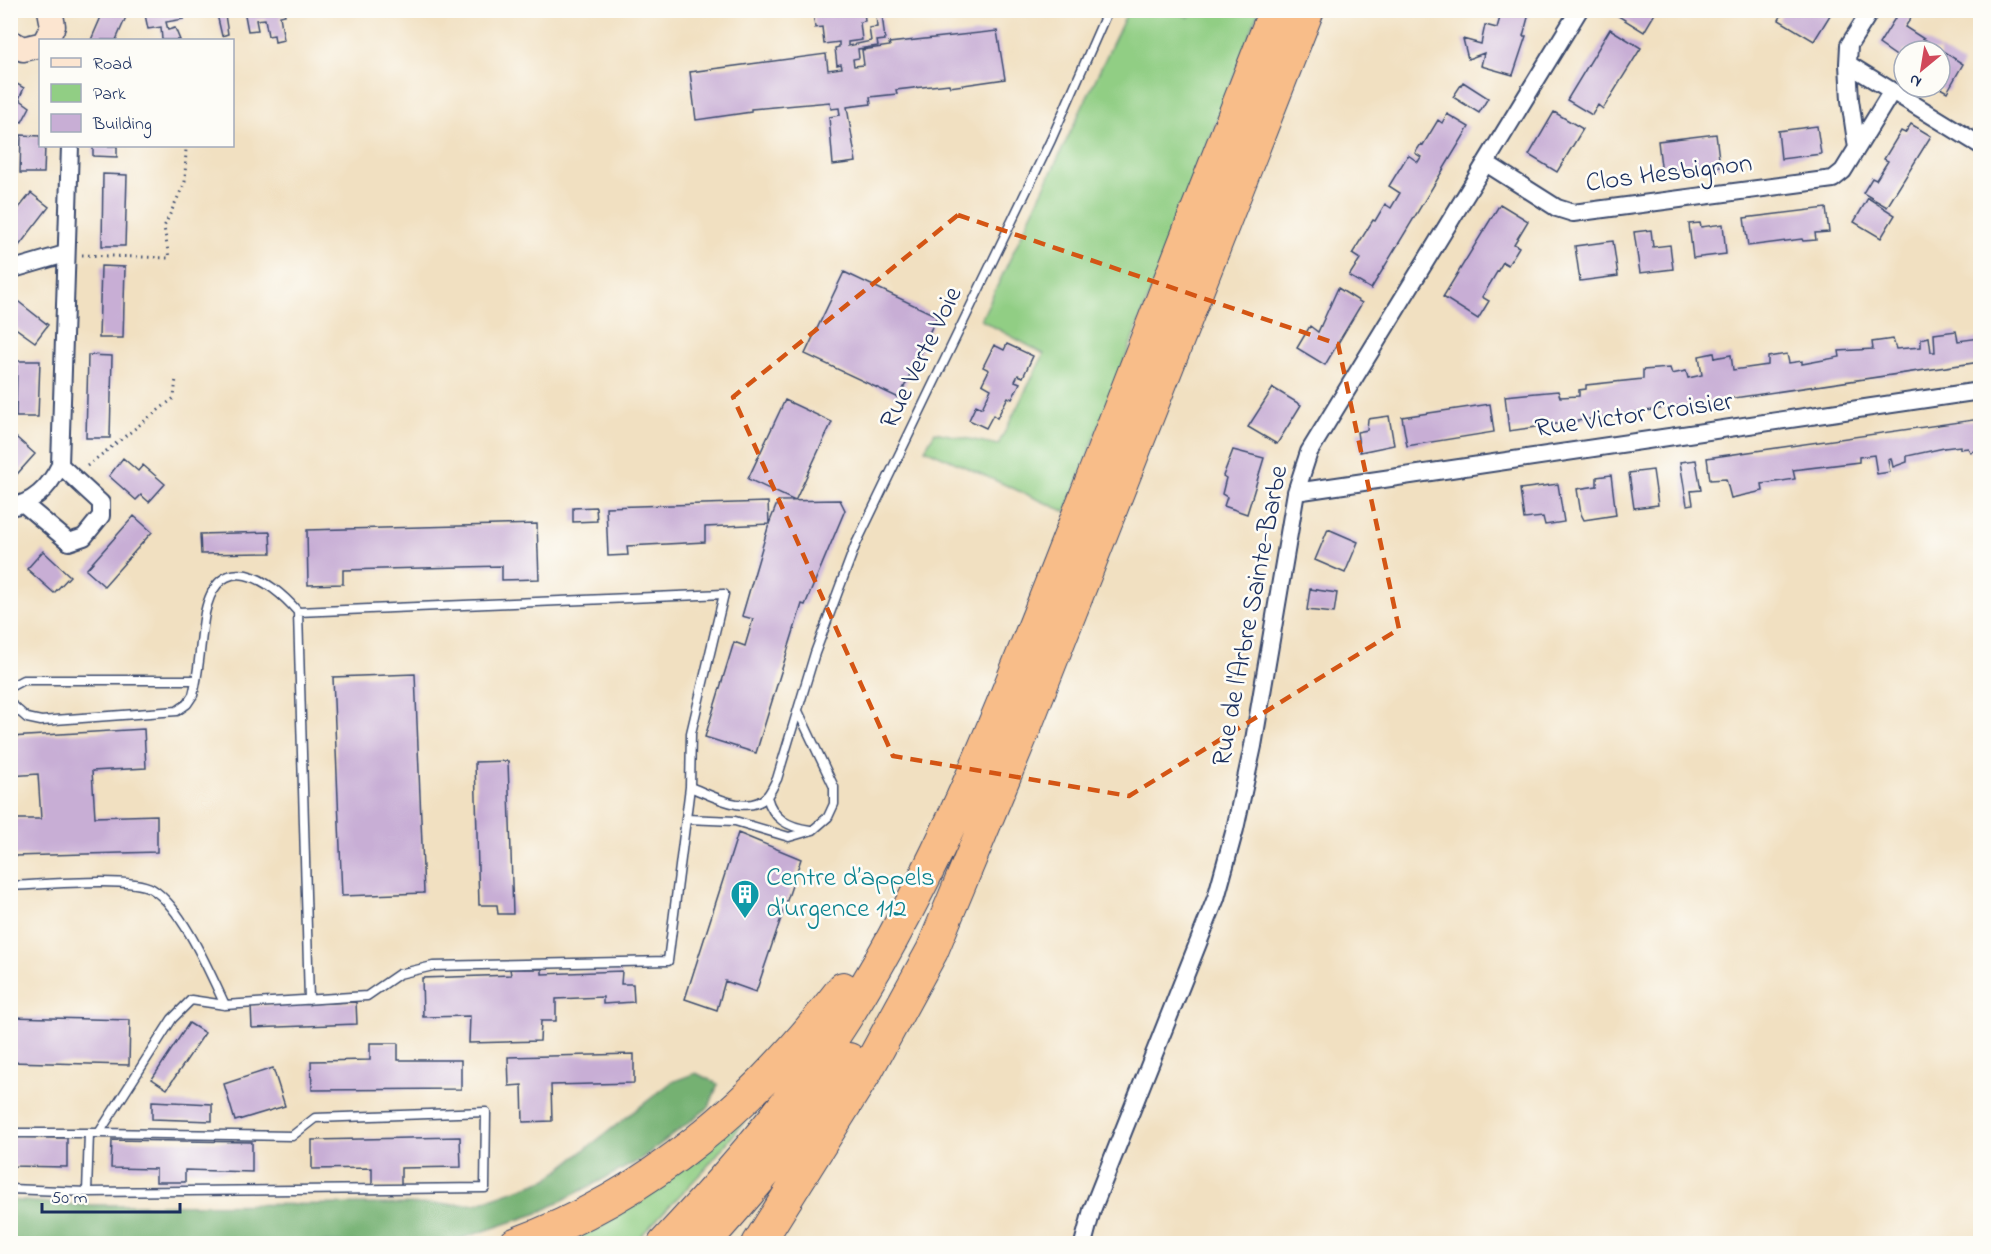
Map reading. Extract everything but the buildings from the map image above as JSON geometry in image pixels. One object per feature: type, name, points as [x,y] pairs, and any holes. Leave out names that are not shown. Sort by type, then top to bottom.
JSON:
[{"type":"highway","points":[[664,1244],[729,1175],[775,1119],[839,1028],[889,944],[961,802],[1006,699],[1275,10]]},
{"type":"highway","points":[[758,1244],[878,1050],[932,951],[1030,714],[1308,10]]},
{"type":"highway","points":[[703,1244],[757,1185],[829,1090],[957,886]]},
{"type":"highway","points":[[515,1244],[545,1233],[619,1196],[716,1127],[761,1085],[800,1042],[853,975],[889,944]]},
{"type":"street","points":[[48,39],[53,26],[50,10]]},
{"type":"street","name":"Rue de l'Arbre Sainte-Barbe","points":[[1083,1244],[1092,1210],[1216,898],[1235,829],[1253,746],[1296,492],[1309,452],[1579,10]]},
{"type":"street","points":[[1857,148],[1849,92],[1849,45],[1870,10]]},
{"type":"street","points":[[10,42],[23,49],[39,44]]},
{"type":"street","points":[[1848,64],[1892,91]]},
{"type":"street","name":"Clos Hesbignon","points":[[1486,163],[1557,208],[1573,213],[1833,179],[1843,171],[1892,91]]},
{"type":"street","points":[[1905,99],[1980,145]]},
{"type":"street","points":[[60,465],[95,495],[102,510],[99,520],[80,541],[74,543],[64,539],[18,506],[43,490],[60,465],[69,147]]},
{"type":"street","points":[[10,270],[66,254]]},
{"type":"street","name":"Rue Victor Croisier","points":[[1296,492],[1980,391]]},
{"type":"lane","name":"Rue Verte Voie","points":[[767,797],[777,779],[815,653],[855,546],[1051,140],[1108,10]]},
{"type":"lane","points":[[10,703],[27,718],[41,721],[177,711],[187,704],[192,695],[206,611],[214,590],[226,577],[241,572],[266,581],[284,595],[298,612],[309,1000]]},
{"type":"lane","points":[[99,1133],[172,1019],[191,1000],[225,1005],[367,996],[399,974],[433,966],[668,961],[690,787],[691,733],[724,594],[298,612]]},
{"type":"lane","points":[[10,687],[22,680],[196,680]]},
{"type":"lane","points":[[686,819],[735,821],[789,837],[813,830],[828,817],[834,804],[834,787],[798,711]]},
{"type":"lane","points":[[690,787],[736,805],[754,804],[767,797],[771,809],[780,819],[793,828],[813,830]]},
{"type":"lane","points":[[10,886],[129,883],[150,887],[165,898],[175,912],[204,960],[225,1005]]},
{"type":"lane","points":[[10,1133],[88,1132],[292,1136],[315,1118],[486,1112],[485,1188],[87,1192],[10,1189]]},
{"type":"lane","points":[[87,1192],[88,1132]]},
{"type":"path","points":[[66,254],[169,258],[164,227],[185,183],[186,147]]},
{"type":"path","points":[[74,476],[174,398],[176,378]]},
{"type":"highlighted area","points":[[958,215],[1338,344],[1399,629],[1129,796],[893,756],[733,397]]},
{"type":"green space","points":[[1128,11],[1172,11],[1189,17],[1192,11],[1259,11],[1066,512],[925,449],[935,432],[998,445],[1044,354],[981,320]]},
{"type":"green space","points":[[696,1073],[718,1084],[709,1107],[638,1161],[538,1213],[448,1243],[11,1243],[11,1200],[78,1205],[476,1204],[547,1179],[672,1082]]},
{"type":"green space","points":[[751,1114],[706,1168],[634,1243],[552,1244]]},
{"type":"place","name":"Centre d’appels d’urgence 112","points":[[745,920]]}]
